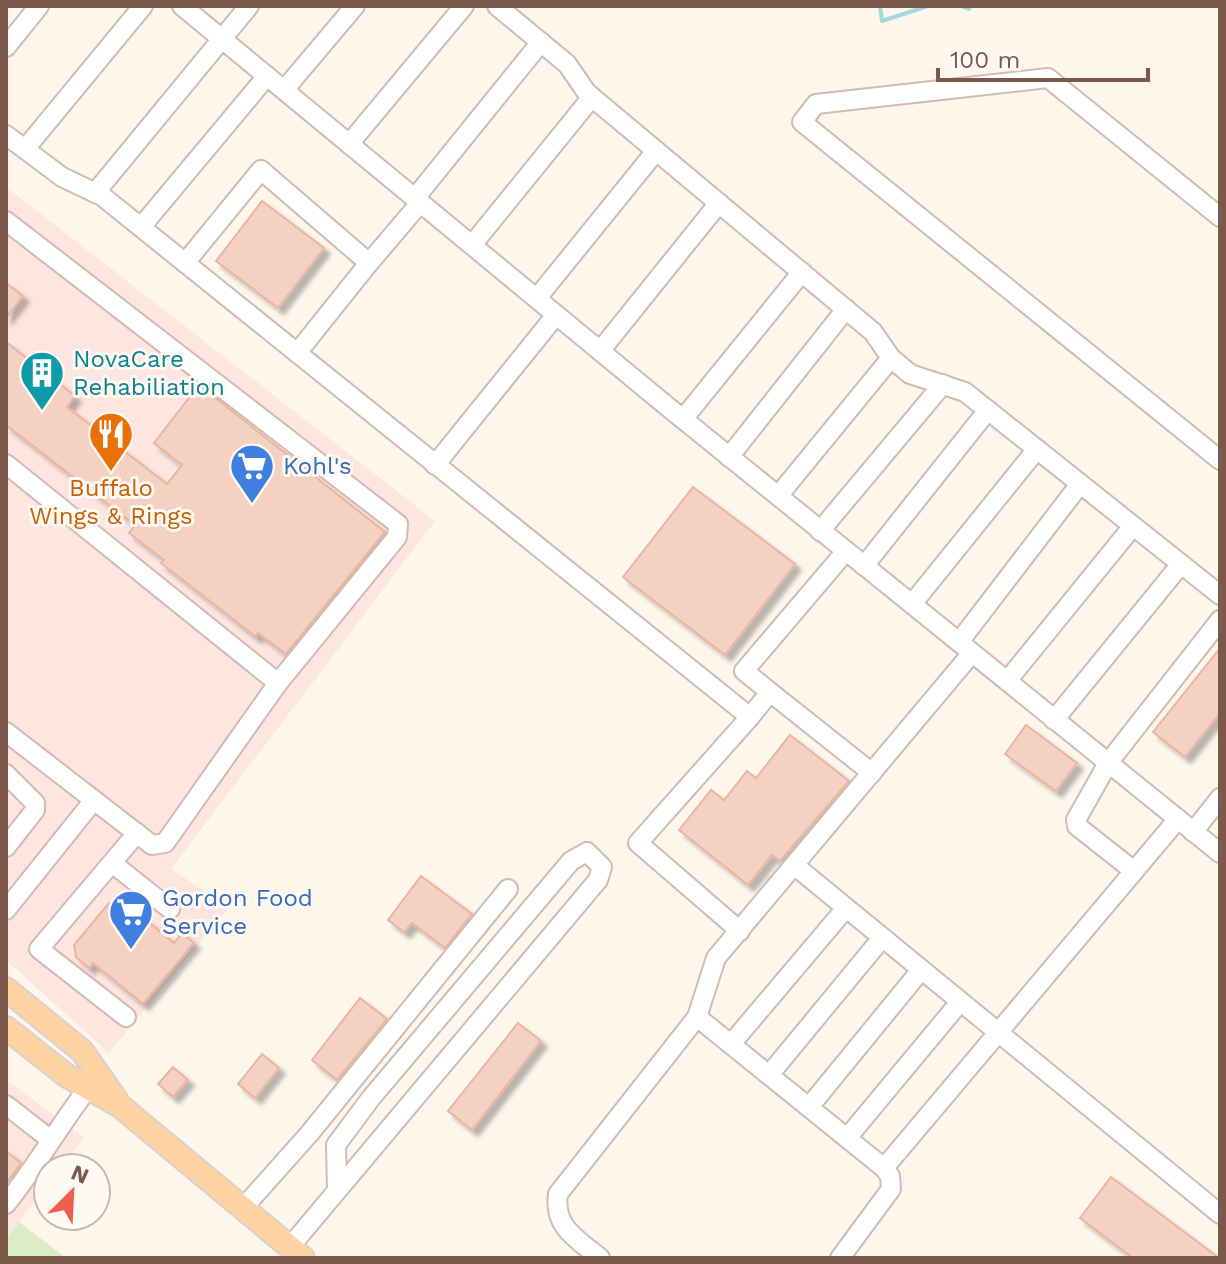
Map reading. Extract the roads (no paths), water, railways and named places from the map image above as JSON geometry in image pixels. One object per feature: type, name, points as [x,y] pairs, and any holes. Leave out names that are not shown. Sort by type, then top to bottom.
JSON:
[{"type":"main road","points":[[6,989],[82,1051],[120,1106]]},
{"type":"main road","points":[[6,1028],[67,1076],[120,1106],[296,1253]]},
{"type":"lane","points":[[6,47],[39,6]]},
{"type":"lane","points":[[25,149],[143,6]]},
{"type":"lane","points":[[182,6],[729,457],[1220,853]]},
{"type":"lane","points":[[95,193],[249,6]]},
{"type":"lane","points":[[284,90],[355,6]]},
{"type":"lane","points":[[349,144],[464,6]]},
{"type":"lane","points":[[497,6],[567,64],[592,97],[873,332],[891,358],[910,374],[965,392],[1220,595]]},
{"type":"lane","points":[[297,353],[541,42]]},
{"type":"lane","points":[[141,227],[267,76]]},
{"type":"lane","points":[[1220,217],[1048,78],[816,104],[802,122],[1220,460]]},
{"type":"lane","points":[[472,245],[592,97]]},
{"type":"lane","points":[[6,135],[62,177],[95,193],[141,227],[750,717]]},
{"type":"lane","points":[[537,298],[656,151]]},
{"type":"lane","points":[[185,263],[261,170],[369,263]]},
{"type":"lane","points":[[600,351],[719,203]]},
{"type":"lane","points":[[6,221],[398,524],[397,537],[278,683],[165,843],[152,845],[6,732]]},
{"type":"lane","points":[[683,419],[802,272]]},
{"type":"lane","points":[[729,457],[846,309]]},
{"type":"lane","points":[[435,465],[556,315]]},
{"type":"lane","points":[[778,496],[891,358]]},
{"type":"lane","points":[[820,531],[943,384]]},
{"type":"lane","points":[[864,566],[988,410]]},
{"type":"lane","points":[[912,604],[1037,449]]},
{"type":"lane","points":[[6,464],[278,683]]},
{"type":"lane","points":[[600,1258],[564,1228],[556,1210],[558,1194],[697,1017],[716,958],[872,773],[966,648],[1080,484]]},
{"type":"lane","points":[[1007,681],[1133,526]]},
{"type":"lane","points":[[846,551],[744,671],[872,773]]},
{"type":"lane","points":[[1054,720],[1181,564]]},
{"type":"lane","points":[[1134,871],[1077,826],[1076,820],[1108,763],[1220,620]]},
{"type":"lane","points":[[740,931],[638,843],[770,692]]},
{"type":"lane","points":[[6,774],[35,803],[35,810],[6,847]]},
{"type":"lane","points":[[1193,832],[1220,798]]},
{"type":"lane","points":[[6,910],[94,800]]},
{"type":"lane","points":[[884,1168],[1178,819]]},
{"type":"lane","points":[[126,1017],[39,949],[137,833]]},
{"type":"lane","points":[[296,1253],[337,1189],[598,880],[602,867],[587,852],[571,861],[371,1098],[336,1145],[337,1189]]},
{"type":"lane","points":[[112,863],[170,909]]},
{"type":"lane","points":[[794,865],[1220,1214]]},
{"type":"lane","points":[[243,1208],[317,1124],[508,889]]},
{"type":"lane","points":[[731,1044],[846,908]]},
{"type":"lane","points":[[769,1075],[882,938]]},
{"type":"lane","points":[[809,1107],[921,970]]},
{"type":"lane","points":[[847,1138],[960,1002]]},
{"type":"lane","points":[[697,1017],[890,1176],[891,1189],[840,1258]]},
{"type":"lane","points":[[6,1204],[42,1158],[88,1088]]},
{"type":"lane","points":[[6,1105],[51,1140]]},
{"type":"waterway","points":[[880,6],[882,21],[928,6]]},
{"type":"waterway","points":[[961,6],[969,9],[970,6]]},
{"type":"place","name":"NovaCare Rehabiliation","points":[[42,412]]},
{"type":"place","name":"Buffalo Wings & Rings","points":[[111,473]]},
{"type":"place","name":"Kohl's","points":[[252,505]]},
{"type":"place","name":"Gordon Food Service","points":[[131,951]]}]
